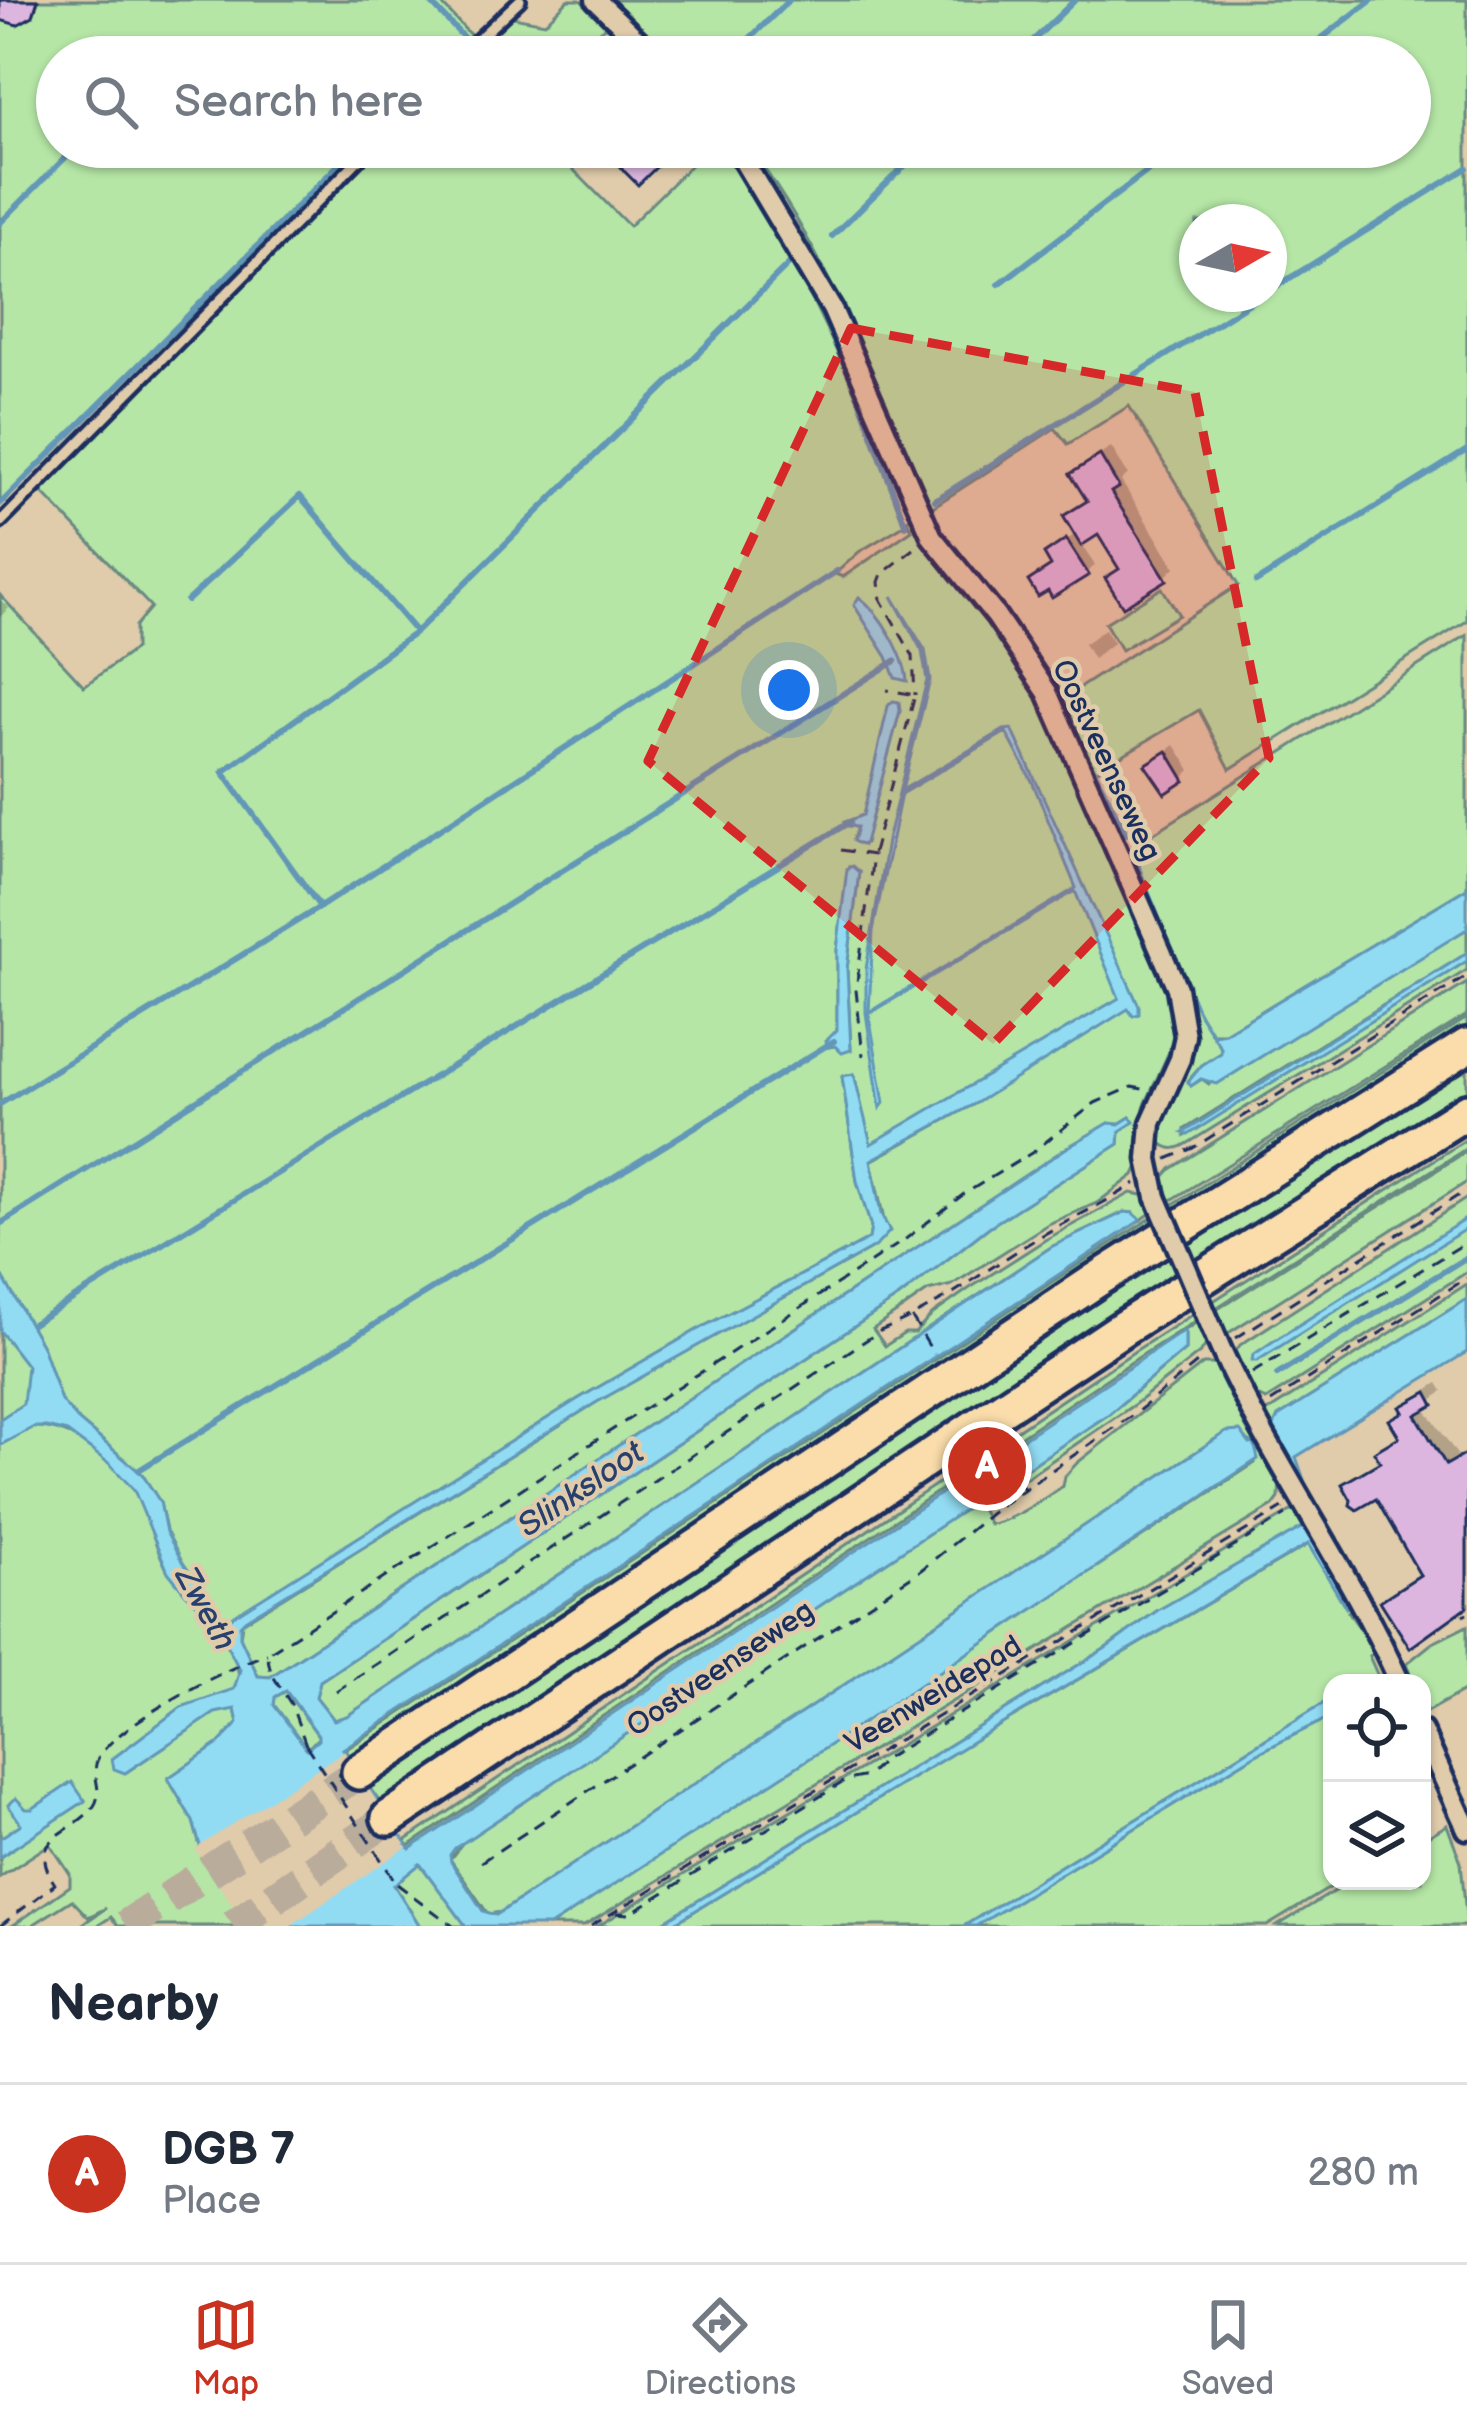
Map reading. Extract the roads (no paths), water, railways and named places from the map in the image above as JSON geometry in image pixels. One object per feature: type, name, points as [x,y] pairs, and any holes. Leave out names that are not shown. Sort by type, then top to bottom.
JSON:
[{"type":"highway","points":[[359,1772],[1247,1181],[1467,1046]]},
{"type":"highway","points":[[389,1818],[1123,1328],[1467,1111]]},
{"type":"street","points":[[596,0],[633,36]]},
{"type":"street","name":"Oostveenseweg","points":[[748,168],[832,308],[932,537],[1047,692],[1169,970],[1185,1036],[1180,1059],[1151,1124],[1150,1173],[1156,1197],[1251,1416],[1361,1599],[1396,1674]]},
{"type":"street","points":[[1431,1747],[1456,1790],[1467,1829]]},
{"type":"lane","points":[[481,36],[520,0]]},
{"type":"lane","points":[[0,523],[350,168]]},
{"type":"water","points":[[892,596],[925,650],[930,680],[902,790],[1004,730],[1012,729],[1139,1014],[1133,1016],[1128,1009],[978,1102],[871,1160],[881,1214],[890,1231],[876,1246],[597,1402],[245,1620],[240,1637],[258,1676],[270,1677],[1068,1147],[1109,1123],[1119,1124],[1130,1117],[1134,1122],[1120,1131],[1119,1144],[989,1227],[899,1297],[320,1681],[316,1697],[334,1720],[347,1716],[1051,1247],[1125,1212],[1141,1220],[343,1749],[410,1849],[1185,1330],[1185,1350],[1109,1414],[455,1848],[451,1862],[483,1911],[496,1915],[1226,1432],[1240,1431],[1254,1443],[1258,1459],[550,1926],[466,1926],[420,1864],[394,1885],[420,1926],[253,1926],[202,1853],[193,1821],[168,1778],[218,1744],[238,1723],[235,1709],[215,1713],[125,1773],[114,1769],[112,1759],[181,1707],[234,1689],[240,1670],[209,1614],[168,1572],[134,1490],[110,1464],[67,1432],[46,1427],[34,1427],[0,1445],[0,1419],[23,1404],[27,1366],[0,1331],[0,1272],[42,1346],[61,1401],[142,1474],[160,1502],[166,1532],[183,1563],[225,1621],[578,1399],[869,1239],[871,1227],[857,1181],[842,1076],[854,1074],[871,1144],[1119,998],[1075,891],[869,1014],[884,1103],[880,1108],[866,1013],[866,969],[887,841],[927,680],[922,651]],"holes":[[[1006,732],[1032,781],[1076,888],[869,1012],[873,931],[901,794]],[[286,1691],[318,1735],[307,1749],[274,1705],[275,1697]]]},
{"type":"water","points":[[859,597],[890,635],[907,681],[895,678],[854,605]]},
{"type":"water","points":[[893,701],[899,702],[900,711],[861,845],[853,841],[857,827],[845,822],[863,815]]},
{"type":"water","points":[[852,866],[859,872],[847,969],[851,1050],[842,1053],[826,1041],[837,1030],[837,950],[847,869]]},
{"type":"water","points":[[1467,888],[1467,929],[1217,1084],[1201,1079],[1191,1086],[1188,1082],[1202,1065],[1221,1053],[1207,1026],[1215,1035],[1225,1033]]},
{"type":"water","points":[[1467,953],[1467,961],[1188,1135],[1183,1133]]},
{"type":"water","points":[[1467,1218],[1467,1228],[1252,1361],[1253,1355],[1272,1342]]},
{"type":"water","points":[[1467,1299],[1467,1352],[1296,1457],[1308,1491],[1271,1433],[1278,1417]]},
{"type":"water","points":[[1301,1528],[1310,1531],[1352,1603],[1346,1608],[1308,1544],[670,1926],[657,1926],[1106,1648],[1158,1610]]},
{"type":"water","points":[[1323,1704],[1323,1720],[1256,1754],[976,1926],[964,1926]]},
{"type":"water","points":[[72,1782],[85,1801],[0,1857],[0,1838],[21,1824],[8,1805],[16,1798],[32,1809]]},
{"type":"waterway","points":[[428,0],[462,36]]},
{"type":"waterway","points":[[752,36],[789,0]]},
{"type":"waterway","points":[[1038,36],[1075,0]]},
{"type":"waterway","points":[[1325,36],[1372,0]]},
{"type":"waterway","points":[[0,223],[55,168]]},
{"type":"waterway","points":[[0,504],[335,168]]},
{"type":"waterway","points":[[832,236],[902,168]]},
{"type":"waterway","points":[[999,284],[1151,168]]},
{"type":"waterway","points":[[1287,280],[1467,168]]},
{"type":"waterway","points":[[416,632],[793,260]]},
{"type":"waterway","points":[[809,289],[829,324]]},
{"type":"waterway","points":[[935,500],[1235,312]]},
{"type":"waterway","points":[[844,358],[906,526]]},
{"type":"waterway","points":[[1256,582],[1467,450]]},
{"type":"waterway","points":[[187,601],[300,496],[416,632],[223,772],[320,907]]},
{"type":"waterway","points":[[0,1104],[320,907],[837,571]]},
{"type":"waterway","points":[[0,1224],[895,661]]},
{"type":"waterway","points":[[1071,725],[1126,834]]},
{"type":"waterway","points":[[32,1324],[850,822]]},
{"type":"waterway","points":[[139,1470],[834,1041]]},
{"type":"waterway","points":[[1277,1375],[1467,1257]]},
{"type":"tunnel","points":[[126,1926],[359,1772]]},
{"type":"tunnel","points":[[233,1926],[389,1818]]},
{"type":"place","name":"DGB 7","points":[[987,1466]]},
{"type":"water label","name":"Slinksloot","points":[[580,1488]]},
{"type":"water label","name":"Zweth","points":[[207,1608]]}]
